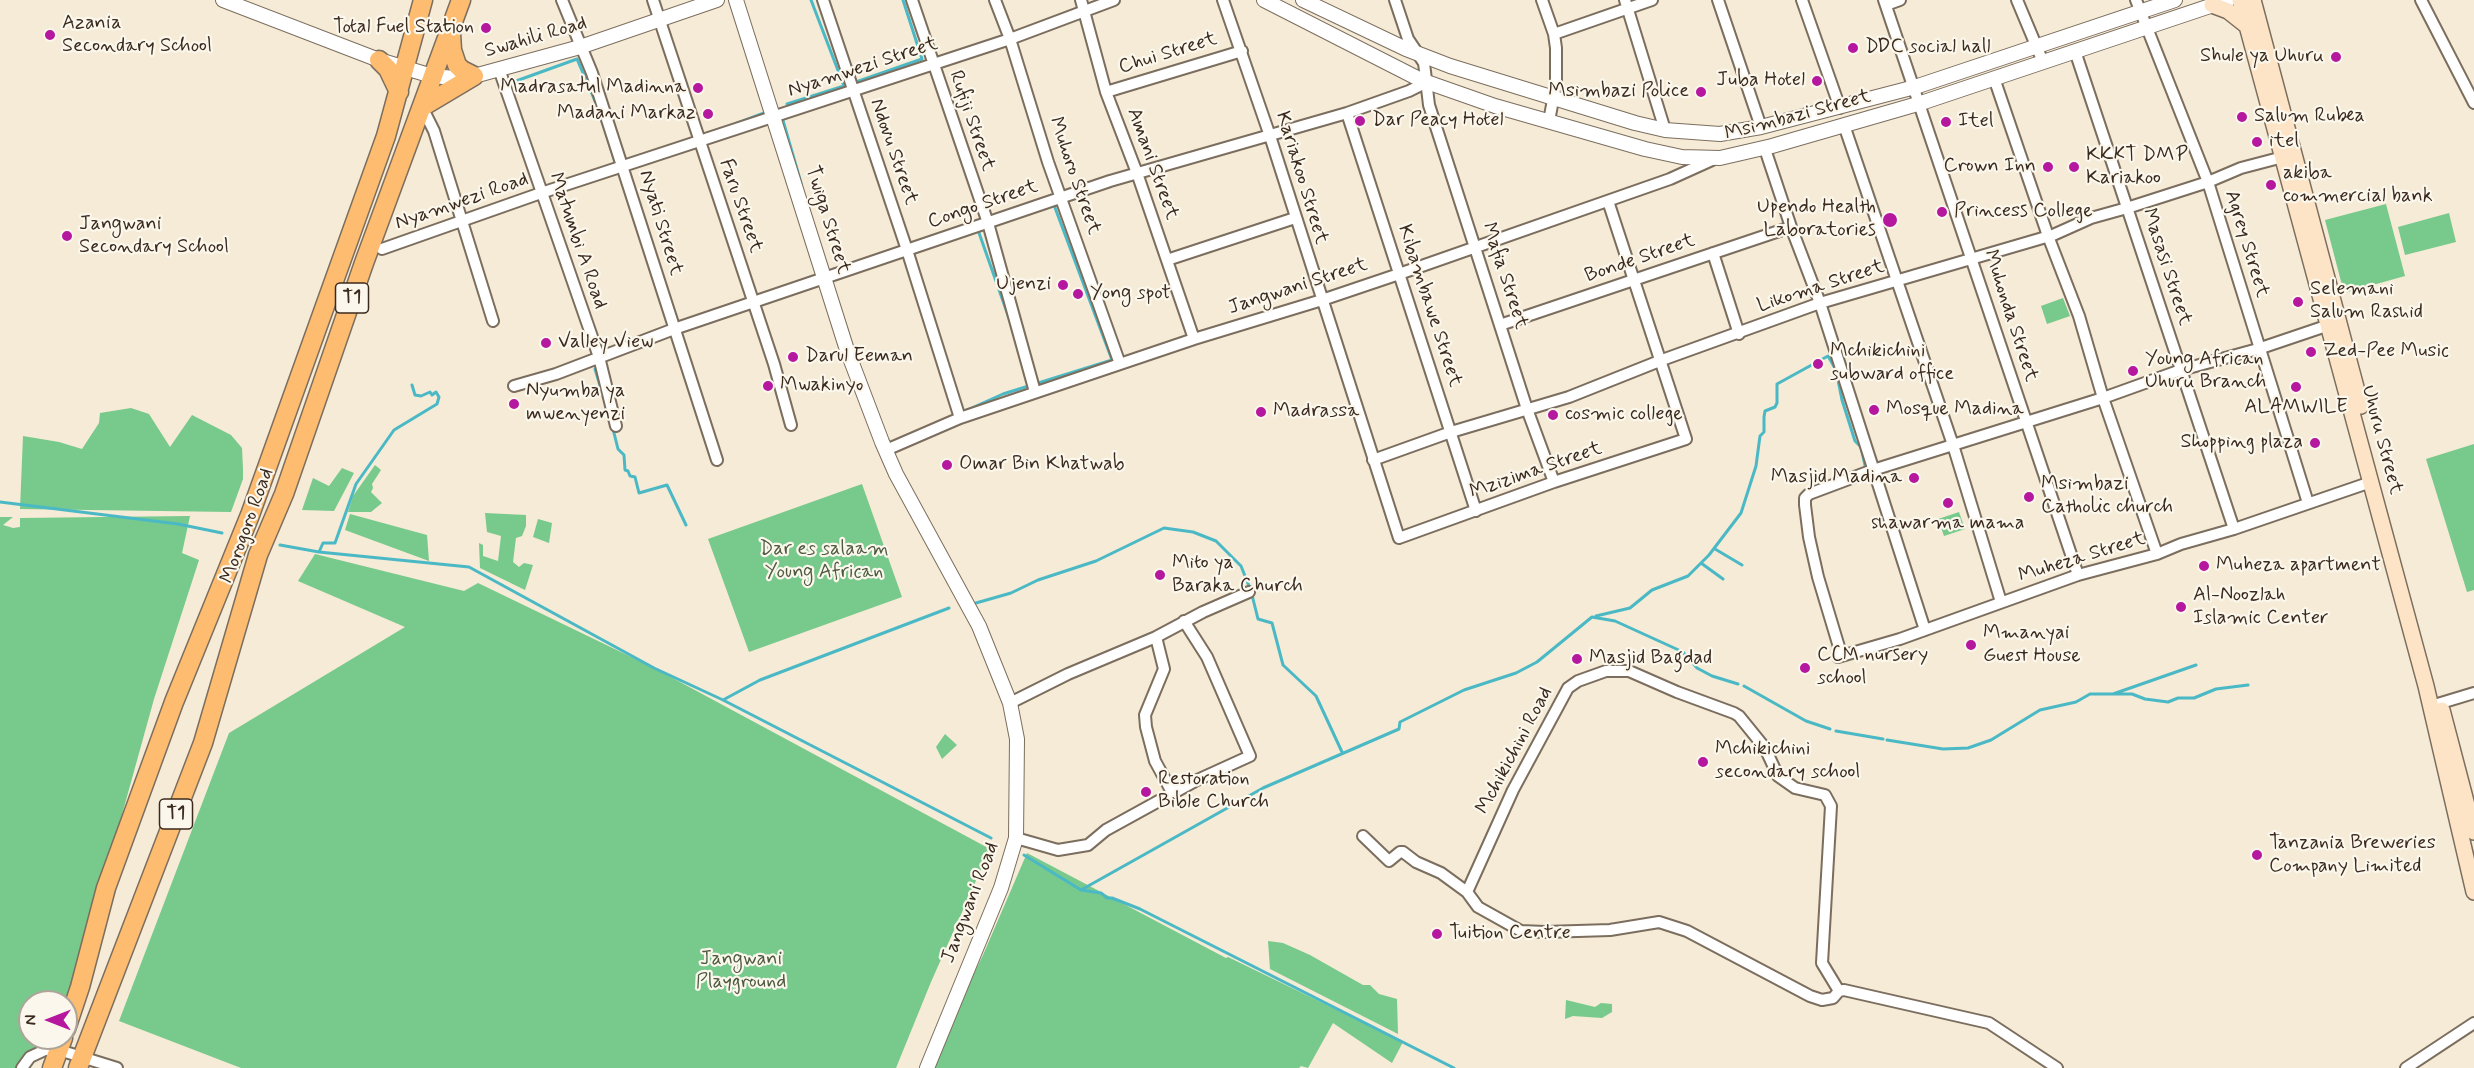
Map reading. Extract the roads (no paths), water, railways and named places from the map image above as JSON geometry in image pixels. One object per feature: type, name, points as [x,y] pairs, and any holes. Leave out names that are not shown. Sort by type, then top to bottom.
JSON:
[{"type":"highway","name":"Morogoro Road","points":[[78,995],[110,877],[174,702],[250,515],[386,136],[423,0]]},
{"type":"highway","name":"Morogoro Road","points":[[80,1062],[143,904],[203,743],[258,555],[274,520],[360,274],[460,0]]},
{"type":"highway","points":[[451,25],[452,50],[457,65],[474,76]]},
{"type":"highway","points":[[399,92],[388,69],[379,60],[392,56],[410,41]]},
{"type":"highway","points":[[422,107],[474,76]]},
{"type":"highway","points":[[52,1068],[59,1050]]},
{"type":"main road","name":"Uhuru Street","points":[[2240,0],[2254,25],[2435,704],[2457,827],[2474,892]]},
{"type":"main road","name":"Uhuru Street","points":[[2253,0],[2254,25],[2283,157],[2371,482],[2474,832]]},
{"type":"main road","points":[[2212,5],[2254,25],[2267,0]]},
{"type":"street","name":"Swahili Road","points":[[224,0],[379,60],[432,76],[455,78],[474,76],[580,47],[717,0]]},
{"type":"street","name":"Nyati Street","points":[[562,0],[592,73],[717,460]]},
{"type":"street","name":"Faru Street","points":[[652,0],[774,364],[791,425]]},
{"type":"street","name":"Twiga Street","points":[[736,0],[775,116],[847,350],[886,450]]},
{"type":"street","name":"Ndovu Street","points":[[823,0],[907,249],[960,418]]},
{"type":"street","name":"Rufiji Street","points":[[912,0],[932,65],[988,223],[1035,392]]},
{"type":"street","name":"Muhoro Street","points":[[995,0],[1010,39],[1061,198],[1120,364]]},
{"type":"street","name":"Nyamwezi Street","points":[[623,168],[1010,39],[1082,5],[1114,0]]},
{"type":"street","name":"Kariakoo Street","points":[[1223,0],[1270,136],[1399,538]]},
{"type":"street","name":"Msimbazi Street","points":[[1264,0],[1423,80],[1495,106],[1645,149],[1682,157],[1720,158],[1772,146],[1921,103],[2228,0]]},
{"type":"street","name":"Msimbazi Street","points":[[1303,0],[1450,66],[1635,123],[1665,130],[1720,134],[1761,127],[1840,108],[1915,87],[2037,47],[2138,6],[2175,0]]},
{"type":"street","name":"Mafia Street","points":[[1395,0],[1406,32],[1424,63],[1423,80],[1429,105],[1527,409],[1554,482]]},
{"type":"street","points":[[1542,0],[1554,34],[1556,48],[1554,98],[1549,121]]},
{"type":"street","points":[[1554,34],[1627,4],[1652,0]]},
{"type":"street","points":[[1718,0],[1761,127]]},
{"type":"street","points":[[1802,0],[1840,108]]},
{"type":"street","points":[[1885,2],[1900,0]]},
{"type":"street","points":[[2017,0],[2043,62]]},
{"type":"street","points":[[2421,0],[2474,103]]},
{"type":"street","name":"Muhonda Street","points":[[1885,2],[1921,103],[2078,575]]},
{"type":"street","points":[[1627,4],[1665,130]]},
{"type":"street","name":"Amani Street","points":[[1082,5],[1106,92],[1137,173],[1194,339]]},
{"type":"street","name":"Agrey Street","points":[[2138,6],[2208,182],[2258,349],[2308,503]]},
{"type":"street","name":"Chui Street","points":[[1106,92],[1242,51]]},
{"type":"street","name":"Masasi Street","points":[[2075,51],[2235,529]]},
{"type":"street","name":"Matumbi A Road","points":[[500,69],[599,357],[616,426]]},
{"type":"street","points":[[1994,78],[2048,236],[2079,316],[2103,398],[2157,554]]},
{"type":"street","name":"Congo Street","points":[[514,386],[556,374],[674,329],[907,249],[1137,173],[1347,113],[1409,92],[1421,85],[1423,80]]},
{"type":"street","points":[[422,107],[434,131],[493,321]]},
{"type":"street","name":"Kibambawe Street","points":[[1347,113],[1476,511]]},
{"type":"street","points":[[1845,128],[1953,445],[2001,602]]},
{"type":"street","points":[[1767,155],[1820,303],[1924,630]]},
{"type":"street","name":"Likoma Street","points":[[1373,460],[1450,432],[1580,393],[1662,360],[1820,303],[2048,236],[2091,218],[2208,182],[2241,168],[2283,157]]},
{"type":"street","name":"Jangwani Street","points":[[886,450],[960,418],[1194,339],[1399,274],[1670,179],[1701,164],[1720,158]]},
{"type":"street","name":"Nyamwezi Road","points":[[382,249],[541,193],[623,168]]},
{"type":"street","points":[[1608,201],[1662,360]]},
{"type":"street","points":[[1167,260],[1295,218]]},
{"type":"street","name":"Bonde Street","points":[[1500,325],[1791,227]]},
{"type":"street","points":[[1713,253],[1739,334]]},
{"type":"street","points":[[1873,470],[2103,398],[2181,370],[2258,349],[2329,325]]},
{"type":"street","name":"Mzizima Street","points":[[1399,538],[1554,482],[1686,440],[1662,360]]},
{"type":"street","name":"Jangwani Road","points":[[886,450],[979,626],[1010,703],[1017,739],[1016,838],[1001,888],[927,1068]]},
{"type":"street","name":"Muheza Street","points":[[1873,470],[1809,494],[1805,498],[1809,537],[1818,577],[1839,647],[1838,657],[1924,630],[2078,575],[2157,554],[2181,544],[2235,529],[2371,482]]},
{"type":"street","points":[[1010,703],[1068,674],[1156,637],[1184,621],[1249,592]]},
{"type":"street","points":[[1016,838],[1058,850],[1088,845],[1106,830],[1250,756],[1207,657],[1184,621]]},
{"type":"street","points":[[1156,637],[1164,669],[1145,714],[1146,727],[1155,761],[1173,794]]},
{"type":"street","name":"Mchikichini Road","points":[[1467,892],[1513,790],[1564,694],[1578,681],[1594,675],[1606,671],[1629,671],[1739,716],[1765,748],[1778,776],[1795,788],[1825,795],[1829,800],[1831,806],[1830,843],[1822,963],[1839,991]]},
{"type":"street","points":[[2435,704],[2474,693]]},
{"type":"street","points":[[1363,836],[1389,861],[1403,852],[1416,862],[1441,873],[1467,892],[1478,907],[1521,931],[1610,930],[1659,922],[1708,941],[1810,996],[1828,1000],[1839,991],[1844,990],[1989,1023],[2057,1068]]},
{"type":"street","points":[[2406,1068],[2474,1023]]},
{"type":"street","points":[[22,1068],[30,1057],[45,1050]]},
{"type":"street","points":[[67,1050],[80,1062],[117,1068]]},
{"type":"waterway","points":[[787,104],[844,86],[811,0]]},
{"type":"waterway","points":[[842,41],[856,82],[922,59],[903,0]]},
{"type":"waterway","points":[[516,81],[577,59],[598,108],[615,162]]},
{"type":"waterway","points":[[735,124],[764,113]]},
{"type":"waterway","points":[[782,117],[801,183]]},
{"type":"waterway","points":[[965,411],[1003,394],[1112,360],[1054,205]]},
{"type":"waterway","points":[[976,230],[978,230],[1010,321]]},
{"type":"waterway","points":[[1596,616],[1630,608],[1652,590],[1688,576],[1709,555],[1741,513],[1756,466],[1760,436],[1764,432],[1765,411],[1775,407],[1777,403],[1777,384],[1828,356],[1836,370],[1842,400],[1855,441],[1861,447],[1866,470]]},
{"type":"waterway","points":[[595,369],[605,402]]},
{"type":"waterway","points":[[319,552],[323,543],[335,543],[356,484],[394,430],[437,404],[439,397],[436,392],[432,395],[430,392],[421,396],[415,395],[412,385]]},
{"type":"waterway","points":[[613,429],[618,449],[624,455],[625,470],[630,476],[635,477],[639,493],[667,485],[686,525]]},
{"type":"waterway","points":[[0,502],[178,524],[222,533]]},
{"type":"waterway","points":[[976,603],[1011,593],[1038,580],[1096,561],[1164,528],[1193,532],[1216,541],[1241,566],[1251,591],[1258,619],[1272,623],[1283,665],[1316,696],[1342,752]]},
{"type":"waterway","points":[[280,545],[319,552],[469,567],[654,668],[723,700],[991,838]]},
{"type":"waterway","points":[[1715,549],[1742,565]]},
{"type":"waterway","points":[[1701,563],[1723,579]]},
{"type":"waterway","points":[[723,700],[760,680],[949,608]]},
{"type":"waterway","points":[[1081,890],[1263,788],[1399,729],[1400,722],[1464,690],[1516,673],[1537,662],[1592,617],[1615,621],[1683,652],[1697,668],[1712,676],[1738,684]]},
{"type":"waterway","points":[[2113,694],[2196,665]]},
{"type":"waterway","points":[[1887,740],[1943,749],[1968,748],[1991,740],[2040,710],[2076,702],[2090,694],[2132,694],[2145,699],[2168,702],[2178,698],[2194,698],[2216,689],[2248,685]]},
{"type":"waterway","points":[[1744,686],[1806,721],[1830,729]]},
{"type":"waterway","points":[[1836,731],[1883,739]]},
{"type":"waterway","points":[[1024,855],[1081,890],[1101,893],[1107,898],[1140,909],[1454,1068]]},
{"type":"place","name":"Total Fuel Station","points":[[486,28]]},
{"type":"place","name":"Azania Secondary School","points":[[50,35]]},
{"type":"place","name":"DDC social hall","points":[[1853,48]]},
{"type":"place","name":"Shule ya Uhuru","points":[[2336,57]]},
{"type":"place","name":"Juba Hotel","points":[[1817,81]]},
{"type":"place","name":"Madrasatul Madinna","points":[[698,88]]},
{"type":"place","name":"Msimbazi Police","points":[[1701,92]]},
{"type":"place","name":"Madani Markaz","points":[[708,114]]},
{"type":"place","name":"Salum Rubea","points":[[2242,117]]},
{"type":"place","name":"Dar Peacy Hotel","points":[[1360,121]]},
{"type":"place","name":"Itel","points":[[1946,122]]},
{"type":"place","name":"itel","points":[[2257,142]]},
{"type":"place","name":"Crown Inn","points":[[2048,167]]},
{"type":"place","name":"KKKT DMP Kariakoo","points":[[2074,167]]},
{"type":"place","name":"akiba commercial bank","points":[[2271,185]]},
{"type":"place","name":"Princess College","points":[[1942,212]]},
{"type":"place","name":"Upendo Health Laboratories","points":[[1890,220]]},
{"type":"place","name":"Jangwani Secondary School","points":[[67,236]]},
{"type":"place","name":"Ujenzi","points":[[1063,285]]},
{"type":"place","name":"Yong spot","points":[[1078,294]]},
{"type":"place","name":"Selemani Salum Rashid","points":[[2298,302]]},
{"type":"place","name":"Valley View","points":[[546,343]]},
{"type":"place","name":"Zed-Pee Music","points":[[2311,352]]},
{"type":"place","name":"Darul Eeman","points":[[793,357]]},
{"type":"place","name":"Mchikichini subward office","points":[[1818,364]]},
{"type":"place","name":"Young African Uhuru Branch","points":[[2133,371]]},
{"type":"place","name":"Mwakinyo","points":[[768,386]]},
{"type":"place","name":"ALAMWILE","points":[[2296,387]]},
{"type":"place","name":"Nyumba ya mwenyenzi","points":[[514,404]]},
{"type":"place","name":"Mosque Madina","points":[[1874,410]]},
{"type":"place","name":"Madrassa","points":[[1261,412]]},
{"type":"place","name":"cosmic college","points":[[1553,415]]},
{"type":"place","name":"Shopping plaza","points":[[2315,443]]},
{"type":"place","name":"Omar Bin Khatwab","points":[[947,465]]},
{"type":"place","name":"Masjid Madina","points":[[1914,478]]},
{"type":"place","name":"Msimbazi Catholic church","points":[[2029,497]]},
{"type":"place","name":"shawarma mama","points":[[1948,503]]},
{"type":"place","name":"Muheza apartment","points":[[2204,566]]},
{"type":"place","name":"Mito ya Baraka Church","points":[[1160,575]]},
{"type":"place","name":"Al-Noozlah Islamic Center","points":[[2181,607]]},
{"type":"place","name":"Mmanyai Guest House","points":[[1971,645]]},
{"type":"place","name":"Masjid Bagdad","points":[[1577,659]]},
{"type":"place","name":"CCM nursery school","points":[[1805,668]]},
{"type":"place","name":"Mchikichini secondary school","points":[[1703,762]]},
{"type":"place","name":"Restoration Bible Church","points":[[1146,792]]},
{"type":"place","name":"Tanzania Breweries Company Limited","points":[[2257,855]]},
{"type":"place","name":"Tuition Centre","points":[[1437,934]]},
{"type":"park label","name":"Dar es salaam Young African","points":[[824,562]]},
{"type":"park label","name":"Jangwani Playground","points":[[741,972]]}]
